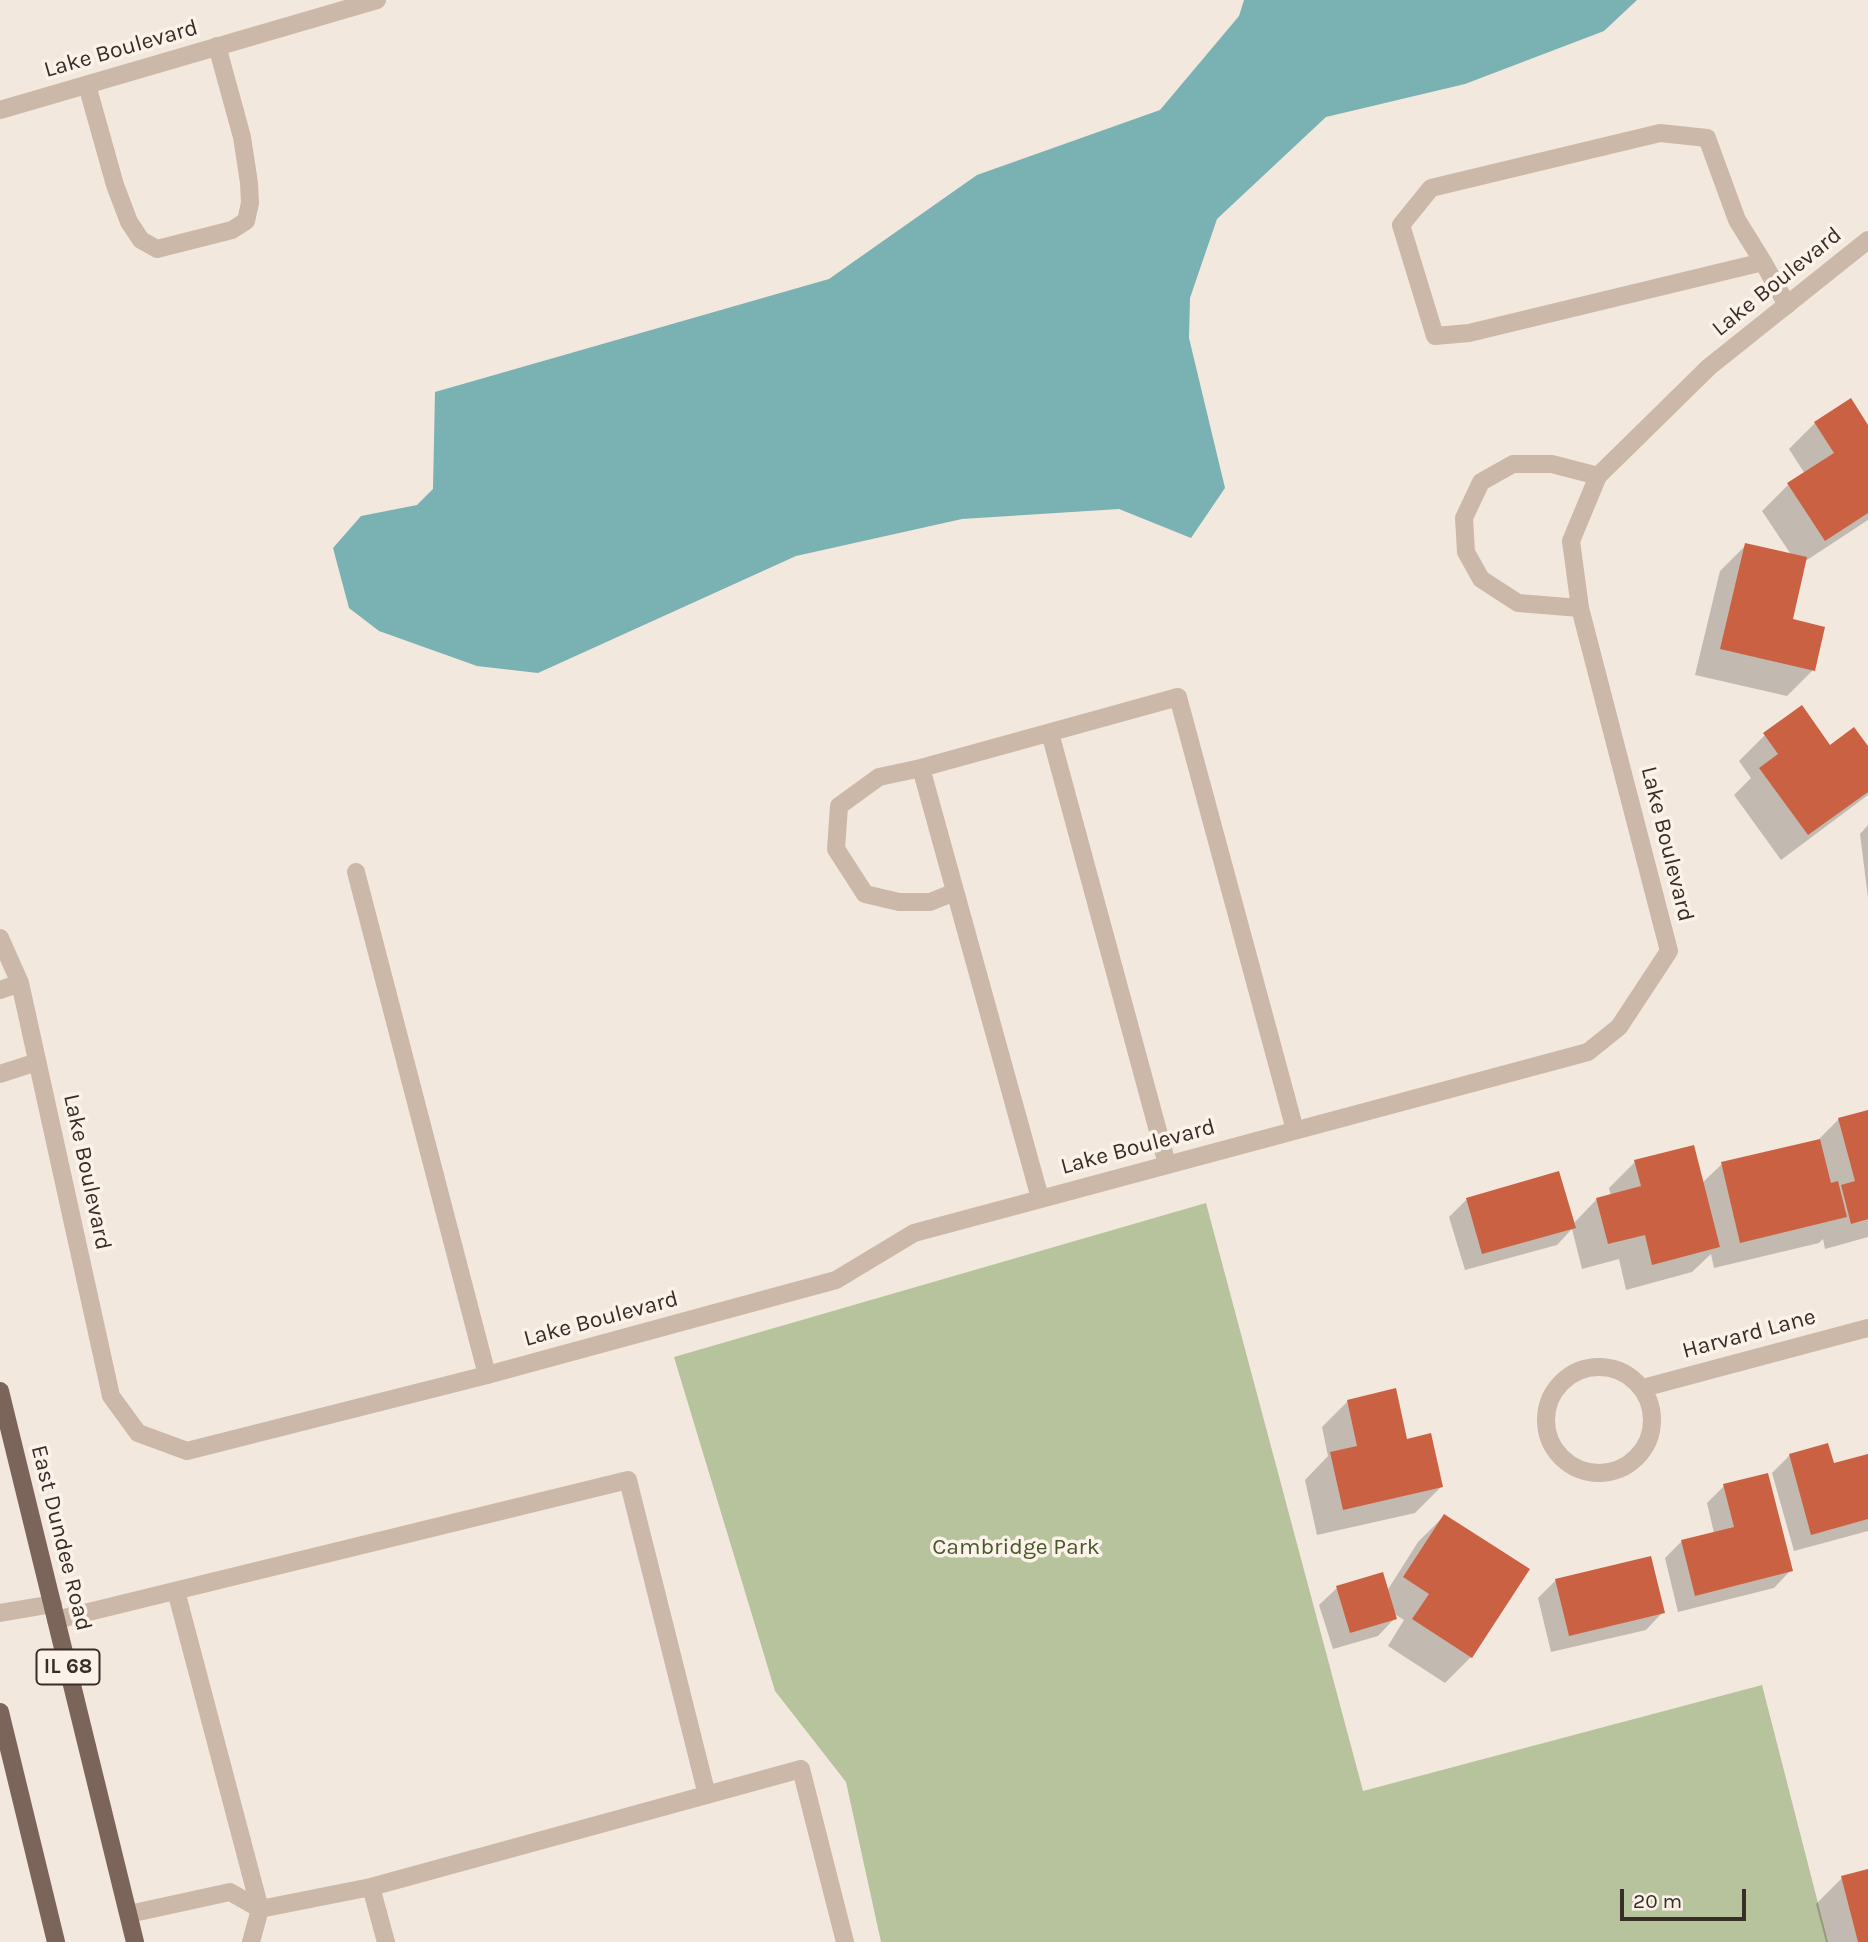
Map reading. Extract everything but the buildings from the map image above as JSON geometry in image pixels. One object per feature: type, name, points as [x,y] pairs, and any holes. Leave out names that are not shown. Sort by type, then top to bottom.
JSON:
[{"type":"main road","name":"East Dundee Road","points":[[0,1391],[135,1942]]},
{"type":"main road","points":[[0,1712],[56,1942]]},
{"type":"street","name":"Lake Boulevard","points":[[0,110],[377,0]]},
{"type":"street","points":[[87,85],[115,184],[129,222],[141,240],[157,249],[232,230],[246,220],[250,202],[249,183],[242,137],[217,46]]},
{"type":"street","points":[[1763,262],[1469,333],[1435,335],[1401,225],[1431,188],[1660,133],[1707,138],[1737,220],[1763,262],[1787,305]]},
{"type":"street","name":"Lake Boulevard","points":[[0,938],[20,983],[111,1396],[138,1433],[187,1451],[487,1375],[836,1280],[914,1233],[1588,1052],[1619,1027],[1669,951],[1580,608],[1570,541],[1598,476],[1709,367],[1868,240]]},
{"type":"street","points":[[1580,608],[1518,603],[1481,579],[1466,552],[1464,518],[1481,482],[1513,464],[1552,464],[1598,476]]},
{"type":"street","points":[[955,892],[930,902],[899,902],[865,894],[836,849],[839,806],[879,776],[921,768],[1178,697],[1295,1130]]},
{"type":"street","points":[[1050,733],[1167,1164]]},
{"type":"street","points":[[921,768],[1040,1198]]},
{"type":"street","points":[[356,872],[487,1375]]},
{"type":"street","points":[[0,990],[20,983]]},
{"type":"street","points":[[0,1074],[37,1062]]},
{"type":"street","name":"Harvard Lane","points":[[1643,1388],[1868,1328]]},
{"type":"street","points":[[1582,1368],[1616,1368],[1631,1376],[1643,1388],[1650,1405],[1652,1423],[1648,1442],[1637,1457],[1622,1469],[1604,1473],[1586,1472],[1569,1464],[1556,1452],[1548,1437],[1545,1421],[1547,1404],[1555,1388],[1567,1376],[1582,1368]]},
{"type":"street","points":[[0,1613],[55,1612],[176,1591],[628,1480],[707,1795]]},
{"type":"street","points":[[176,1591],[260,1909],[251,1942]]},
{"type":"street","points":[[129,1914],[230,1892],[260,1909],[371,1887],[801,1769],[845,1942]]},
{"type":"street","points":[[371,1887],[386,1942]]},
{"type":"green space","name":"Cambridge Park","points":[[1206,1203],[1363,1791],[1762,1685],[1828,1942],[881,1942],[846,1782],[775,1691],[674,1357]]},
{"type":"water","points":[[1244,0],[1637,0],[1604,31],[1465,84],[1326,117],[1217,219],[1190,298],[1189,338],[1225,488],[1191,538],[1119,509],[962,519],[796,556],[538,673],[477,666],[379,631],[349,608],[333,548],[361,516],[417,505],[433,489],[435,392],[829,279],[977,175],[1160,110],[1239,16]]}]
